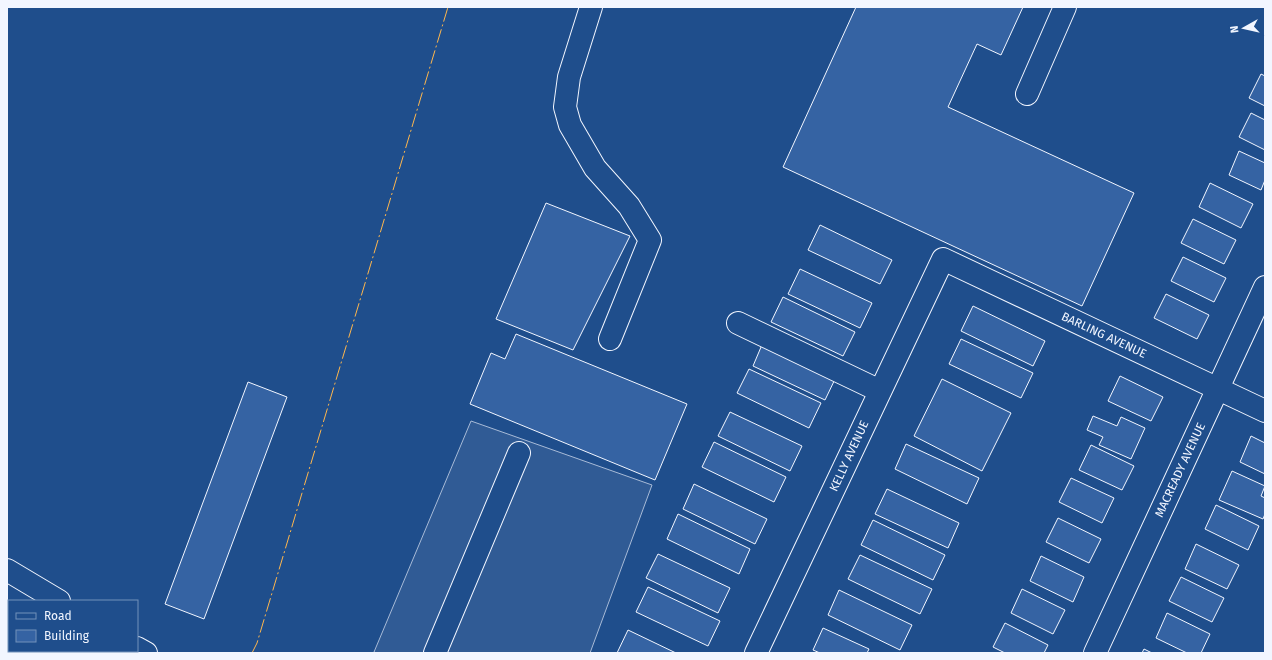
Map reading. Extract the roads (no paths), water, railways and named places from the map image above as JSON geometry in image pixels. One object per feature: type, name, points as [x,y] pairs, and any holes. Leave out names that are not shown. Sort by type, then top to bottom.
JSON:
[{"type":"street","points":[[591,7],[569,77],[564,107],[570,125],[595,168],[629,206],[650,240],[610,339]]},
{"type":"street","points":[[1027,94],[1065,7]]},
{"type":"street","name":"BARLING AVENUE","points":[[943,259],[1265,411]]},
{"type":"street","name":"KELLY AVENUE","points":[[756,653],[943,259]]},
{"type":"street","name":"MACREADY AVENUE","points":[[1095,653],[1265,287]]},
{"type":"street","points":[[738,323],[880,391]]},
{"type":"street","points":[[435,653],[518,453]]},
{"type":"street","points":[[7,570],[56,600]]}]
